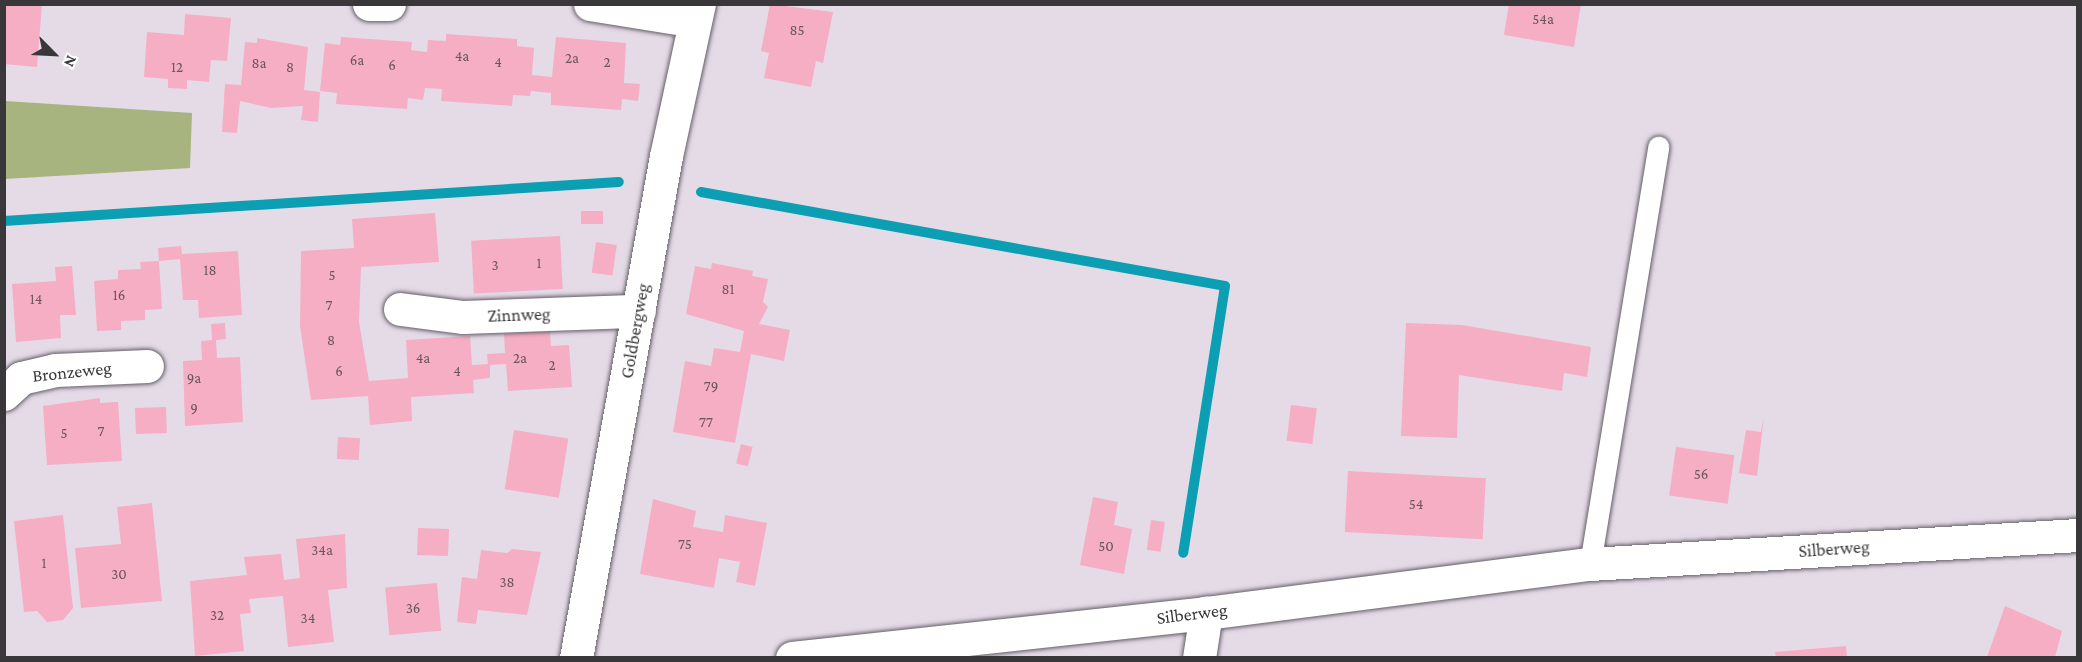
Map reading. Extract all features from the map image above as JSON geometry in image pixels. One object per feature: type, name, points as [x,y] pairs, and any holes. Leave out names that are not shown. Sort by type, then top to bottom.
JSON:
[{"type":"street","points":[[369,4],[389,4]]},
{"type":"street","points":[[590,4],[697,13]]},
{"type":"street","name":"Goldbergweg","points":[[576,657],[639,311],[697,13]]},
{"type":"street","name":"Zinnweg","points":[[400,309],[463,317],[639,311]]},
{"type":"street","name":"Bronzeweg","points":[[4,394],[21,378],[55,370],[147,366]]},
{"type":"street","name":"Silberweg","points":[[792,657],[1206,613],[1590,564],[2078,535]]},
{"type":"street","points":[[1199,657],[1206,613]]},
{"type":"lane","points":[[1590,564],[1658,147]]},
{"type":"green space","points":[[5,101],[192,113],[190,168],[5,179]]},
{"type":"building","points":[[4,4],[42,4],[37,67],[4,64]]},
{"type":"building","points":[[770,4],[833,12],[823,63],[816,61],[811,87],[764,78],[769,53],[761,51]]},
{"type":"building","points":[[1509,4],[1581,4],[1574,47],[1504,35]]},
{"type":"building","points":[[185,14],[231,18],[227,61],[211,60],[209,82],[187,80],[187,89],[168,88],[168,79],[144,77],[147,32],[184,35]]},
{"type":"building","points":[[446,34],[517,39],[517,46],[534,48],[532,75],[552,77],[556,37],[626,43],[624,83],[640,84],[638,101],[622,99],[621,110],[551,105],[551,93],[531,91],[530,96],[513,95],[512,106],[441,101],[442,89],[425,88],[423,100],[408,98],[407,109],[336,104],[337,93],[320,91],[325,43],[340,45],[341,37],[412,42],[411,50],[427,52],[428,40],[446,41]]},
{"type":"building","points":[[257,38],[308,47],[304,90],[320,92],[318,122],[301,120],[303,106],[271,108],[240,101],[237,133],[222,132],[225,84],[241,85],[245,42],[257,43]]},
{"type":"building","points":[[581,211],[603,211],[603,224],[581,224]]},
{"type":"building","points":[[435,213],[439,262],[361,267],[359,322],[369,381],[408,378],[406,340],[470,336],[472,365],[488,364],[487,354],[505,353],[504,334],[550,331],[551,346],[569,345],[572,387],[508,391],[506,364],[490,365],[490,378],[473,380],[474,393],[411,397],[412,421],[370,425],[368,396],[311,400],[300,326],[301,251],[354,248],[352,219]]},
{"type":"building","points":[[560,236],[563,289],[474,294],[471,241]]},
{"type":"building","points":[[596,242],[617,245],[612,276],[592,273]]},
{"type":"building","points":[[181,246],[182,254],[238,251],[242,315],[199,318],[198,300],[183,300],[180,259],[159,261],[158,248]]},
{"type":"building","points":[[159,261],[162,309],[145,310],[145,320],[121,321],[121,330],[97,331],[94,281],[118,279],[118,270],[141,269],[140,262]]},
{"type":"building","points":[[712,263],[753,271],[752,276],[768,279],[763,302],[768,307],[759,324],[790,330],[784,361],[751,354],[735,443],[673,432],[685,361],[711,366],[714,348],[740,352],[744,331],[686,314],[695,266],[711,269]]},
{"type":"building","points":[[72,266],[76,315],[60,315],[61,338],[16,342],[12,284],[56,281],[55,267]]},
{"type":"building","points":[[225,323],[226,339],[216,340],[217,358],[240,357],[243,422],[185,426],[183,361],[202,360],[201,341],[212,340],[211,324]]},
{"type":"building","points":[[1406,323],[1462,325],[1591,347],[1587,377],[1564,373],[1562,391],[1459,375],[1457,438],[1401,436]]},
{"type":"building","points":[[100,398],[100,403],[118,402],[122,461],[47,465],[43,406]]},
{"type":"building","points":[[1291,405],[1317,408],[1312,444],[1287,441]]},
{"type":"building","points":[[166,407],[167,433],[136,434],[135,408]]},
{"type":"building","points":[[1764,416],[1757,476],[1739,473],[1746,430],[1761,432]]},
{"type":"building","points":[[514,430],[568,439],[559,498],[505,489]]},
{"type":"building","points":[[338,437],[360,438],[359,460],[337,459]]},
{"type":"building","points":[[741,444],[753,447],[748,466],[736,463]]},
{"type":"building","points":[[1676,447],[1734,455],[1728,504],[1669,496]]},
{"type":"building","points":[[1348,471],[1486,478],[1483,539],[1345,532]]},
{"type":"building","points":[[1093,497],[1118,502],[1114,525],[1132,529],[1124,574],[1080,565]]},
{"type":"building","points":[[653,499],[696,511],[693,527],[723,532],[725,515],[767,523],[755,586],[736,582],[740,562],[719,558],[714,588],[640,574]]},
{"type":"building","points":[[152,503],[162,601],[81,608],[75,548],[121,544],[117,507]]},
{"type":"building","points":[[63,515],[73,608],[63,620],[47,622],[37,611],[24,612],[14,521]]},
{"type":"building","points":[[1151,520],[1165,522],[1161,552],[1147,550]]},
{"type":"building","points":[[418,528],[449,529],[448,556],[417,555]]},
{"type":"building","points":[[345,534],[347,588],[328,590],[334,642],[288,647],[283,596],[249,599],[251,613],[240,614],[244,651],[195,656],[190,581],[247,575],[244,557],[281,554],[284,580],[300,578],[296,539]]},
{"type":"building","points":[[512,549],[541,552],[527,615],[478,610],[476,624],[457,622],[462,577],[477,579],[481,550],[507,553]]},
{"type":"building","points":[[437,583],[441,631],[389,635],[385,588]]},
{"type":"building","points":[[2005,606],[2062,631],[2055,657],[1987,657]]},
{"type":"building","points":[[1846,646],[1847,657],[1776,657],[1775,652]]},
{"type":"waterway","points":[[4,221],[619,182]]},
{"type":"waterway","points":[[701,192],[1225,286],[1183,553]]}]
